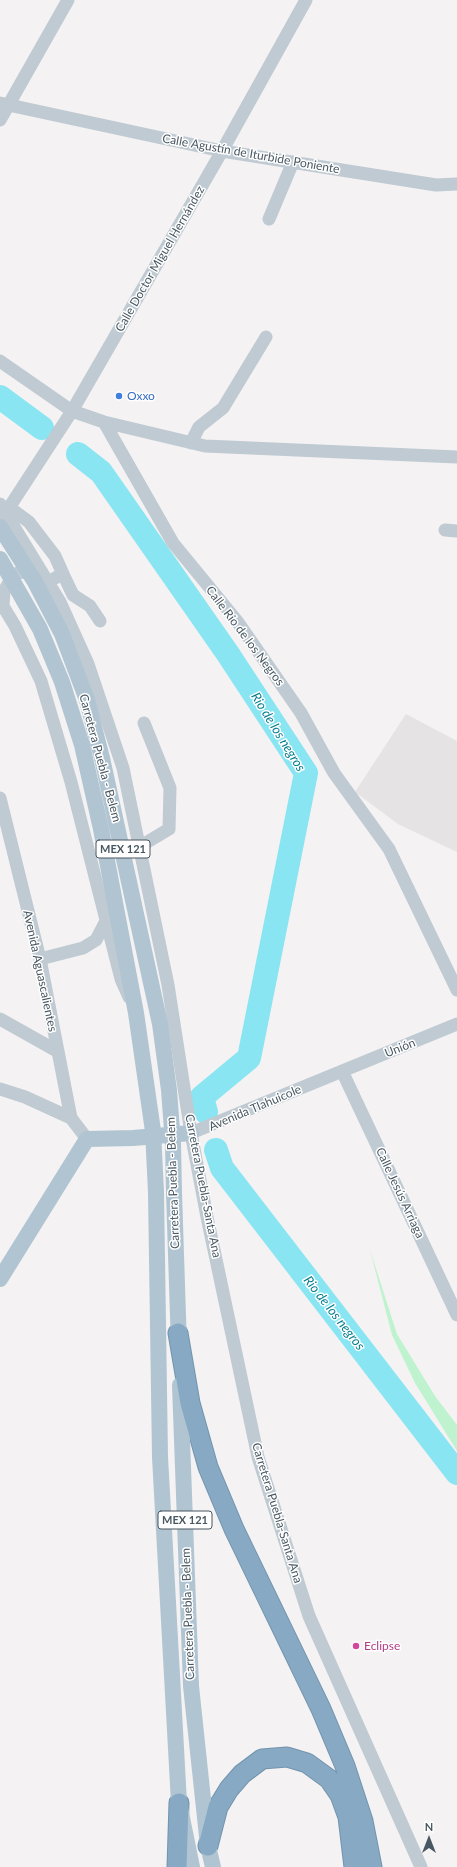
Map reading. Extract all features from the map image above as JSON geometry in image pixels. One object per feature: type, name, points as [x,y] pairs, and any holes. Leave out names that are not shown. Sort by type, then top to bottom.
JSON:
[{"type":"highway","points":[[178,1333],[190,1403],[208,1467],[234,1529],[321,1709],[339,1752],[363,1821],[372,1867]]},
{"type":"highway","points":[[208,1846],[218,1807],[229,1789],[242,1774],[262,1759],[287,1757],[307,1763],[329,1779],[340,1795],[348,1817],[354,1867]]},
{"type":"highway","points":[[177,1867],[179,1802]]},
{"type":"main road","name":"Carretera Puebla - Belem","points":[[3,515],[62,634],[87,700],[102,758],[160,1024],[169,1090],[174,1193],[191,1686],[208,1846],[214,1867]]},
{"type":"main road","name":"Carretera Puebla - Belem","points":[[0,559],[40,629],[62,682],[82,745],[116,899],[136,1013],[153,1131],[156,1192],[160,1458],[179,1802],[192,1867]]},
{"type":"main road","name":"Avenida Tlahuicole","points":[[87,1139],[166,1136],[191,1133]]},
{"type":"main road","points":[[0,1279],[87,1139]]},
{"type":"street","points":[[0,120],[4,104],[68,0]]},
{"type":"street","name":"Calle Doctor Miguel Hernández","points":[[3,515],[72,411],[222,152],[306,0]]},
{"type":"street","name":"Calle Agustín de Iturbide Poniente","points":[[4,104],[222,152],[436,185],[457,184]]},
{"type":"street","points":[[269,219],[293,162]]},
{"type":"street","points":[[190,443],[199,427],[223,408],[266,337]]},
{"type":"street","points":[[0,361],[72,411],[104,422],[190,443],[205,446],[457,457]]},
{"type":"street","name":"Calle Río de los Negros","points":[[104,422],[173,543],[251,641],[301,713],[334,773],[390,849],[457,990]]},
{"type":"street","points":[[3,515],[29,522],[55,556],[73,595],[90,606],[100,621]]},
{"type":"street","name":"Carretera Puebla-Santa Ana","points":[[3,515],[47,578],[60,602],[88,664],[123,768],[168,985],[191,1133],[258,1457],[309,1616],[421,1867]]},
{"type":"street","points":[[62,574],[47,578],[29,571],[18,574],[10,579],[4,591],[1,603],[41,681],[72,782],[121,979],[136,1013]]},
{"type":"street","points":[[139,847],[169,829],[170,788],[144,723]]},
{"type":"street","name":"Avenida Aguascalientes","points":[[0,798],[40,959],[57,1051],[72,1118],[87,1139]]},
{"type":"street","points":[[40,959],[83,948],[96,940],[107,919]]},
{"type":"street","points":[[0,1019],[57,1051]]},
{"type":"street","name":"Unión","points":[[342,1071],[457,1024]]},
{"type":"street","name":"Avenida Tlahuicole","points":[[191,1133],[342,1071]]},
{"type":"street","name":"Calle Jesús Arriaga","points":[[342,1071],[457,1315]]},
{"type":"street","points":[[0,1089],[25,1097],[72,1118]]},
{"type":"shaded area","points":[[406,714],[457,741],[457,852],[398,824],[355,792]]},
{"type":"green space","points":[[370,1250],[397,1334],[435,1396],[457,1425],[457,1451],[415,1383],[392,1335]]},
{"type":"waterway","name":"Rio de los negros","points":[[0,397],[42,428]]},
{"type":"waterway","name":"Rio de los negros","points":[[78,454],[101,472],[228,654],[306,773],[249,1058],[202,1097],[206,1112]]},
{"type":"waterway","name":"Rio de los negros","points":[[216,1150],[222,1168],[457,1473]]},
{"type":"place","name":"Oxxo","points":[[119,396]]},
{"type":"place","name":"Eclipse","points":[[356,1646]]}]
